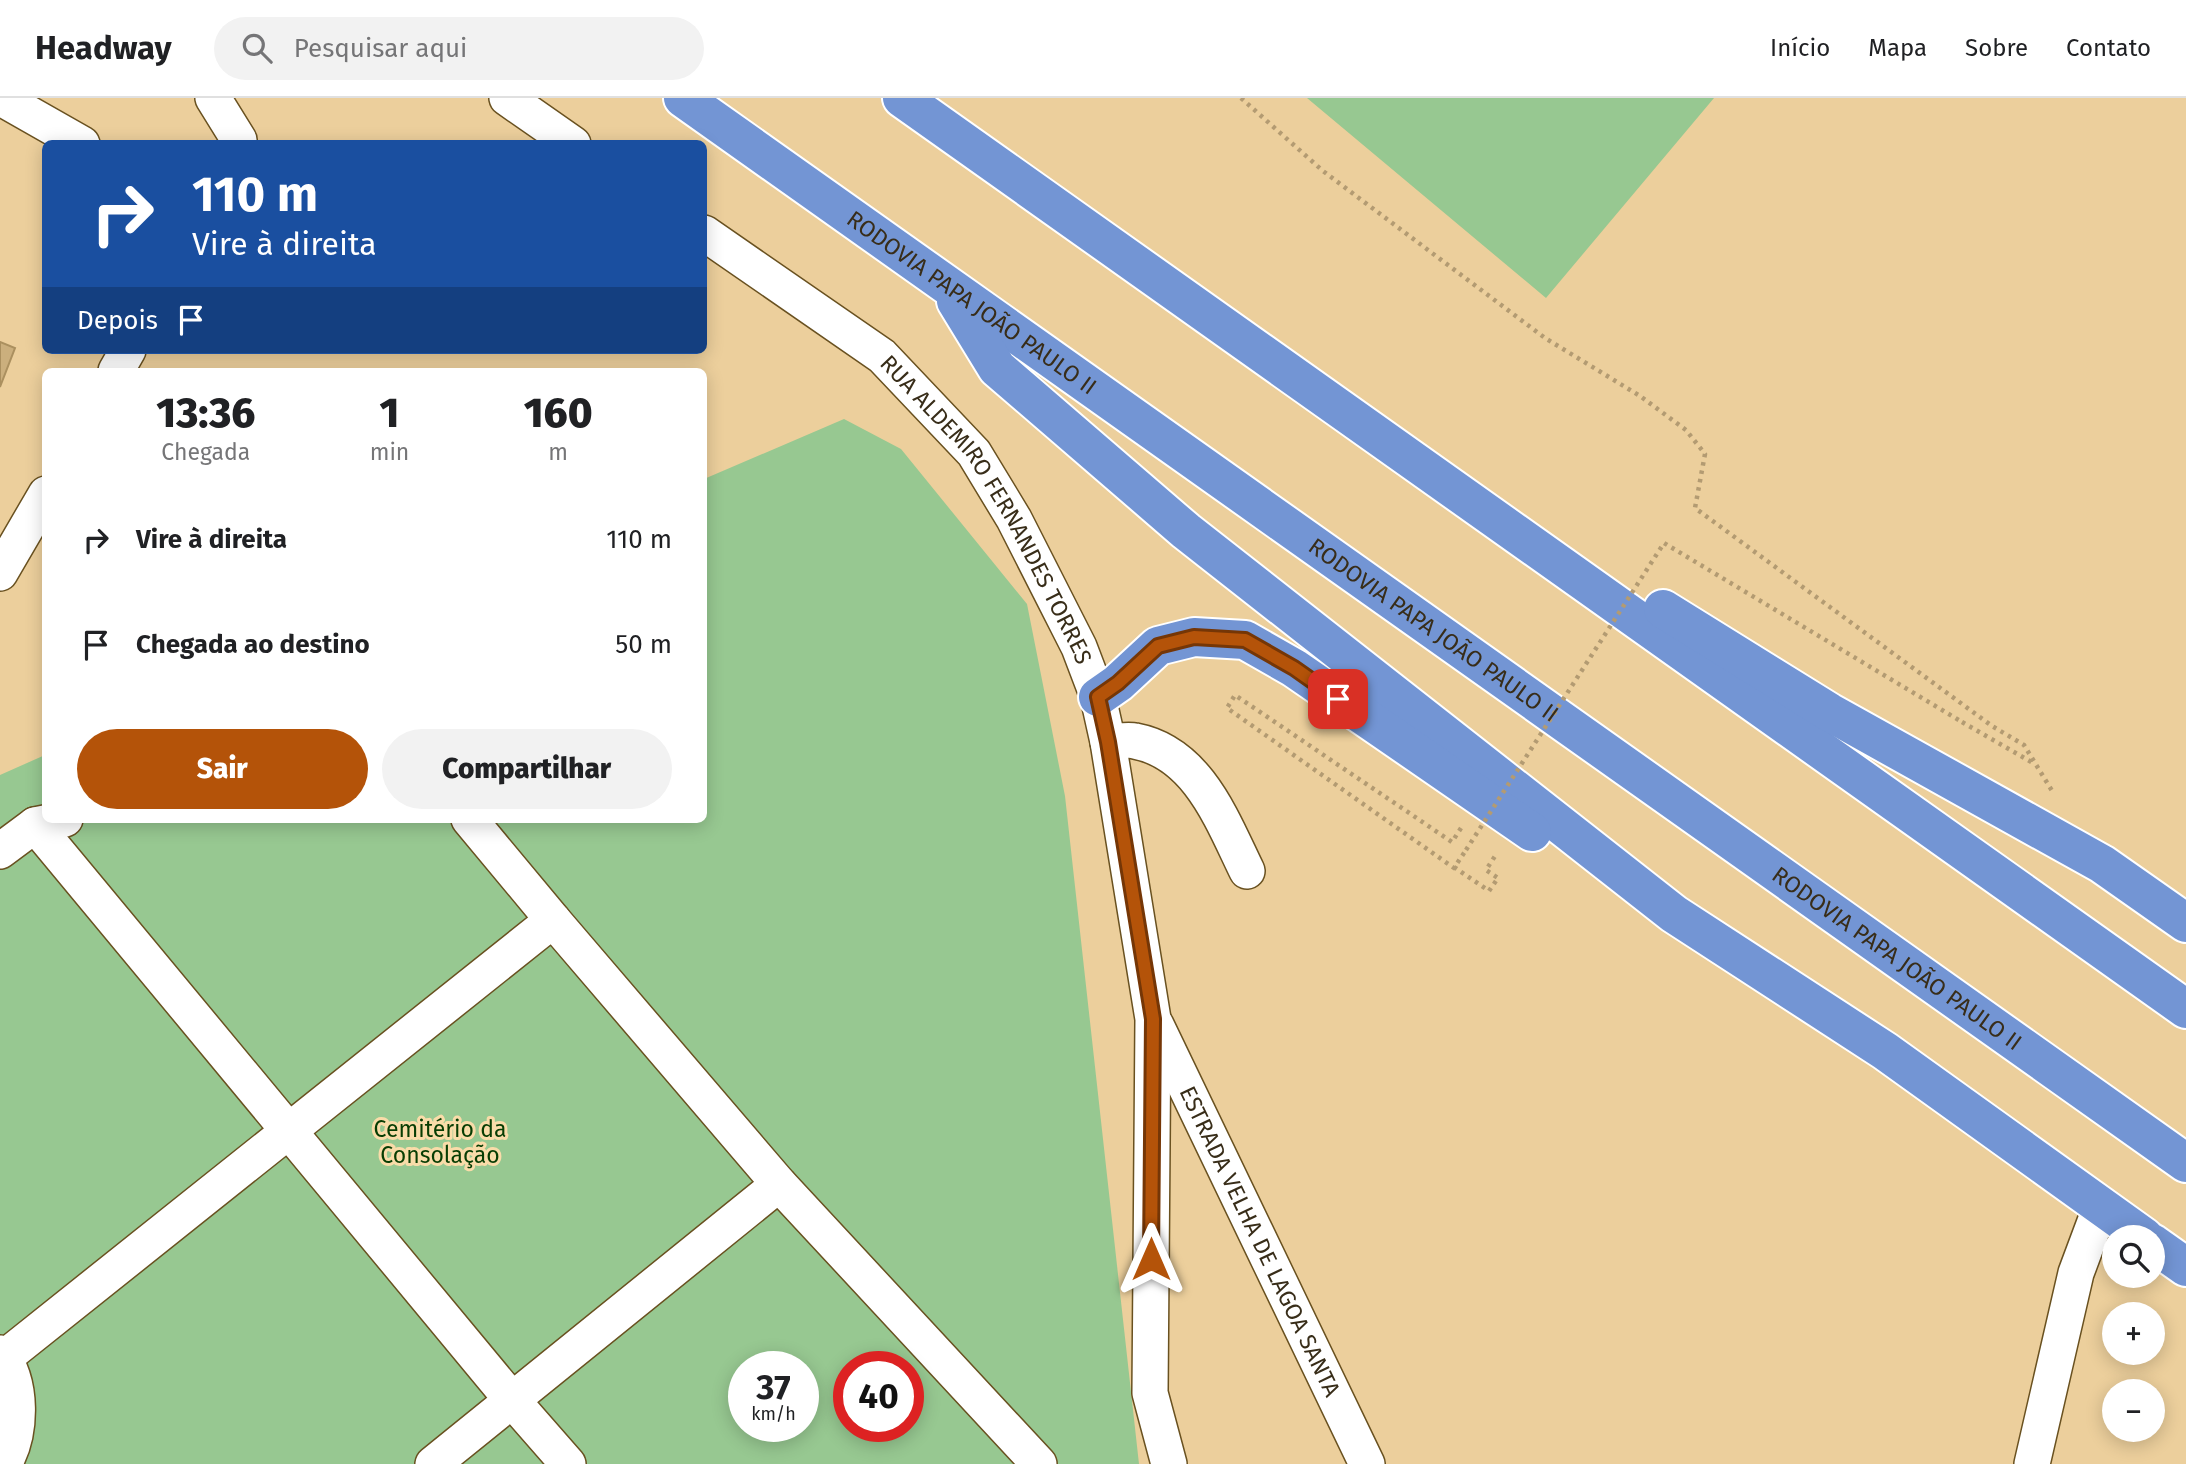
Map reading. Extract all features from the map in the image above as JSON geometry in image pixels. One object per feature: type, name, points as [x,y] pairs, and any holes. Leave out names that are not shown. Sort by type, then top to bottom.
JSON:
[{"type":"highway","name":"RODOVIA PAPA JOÃO PAULO II","points":[[683,98],[2186,1163]]},
{"type":"highway","points":[[902,98],[2186,1009]]},
{"type":"highway","points":[[947,287],[997,369],[1186,531],[1674,914]]},
{"type":"highway","points":[[1509,528],[1662,608],[1829,712],[2102,864],[2186,923]]},
{"type":"highway","points":[[1098,697],[1118,683],[1158,646],[1194,637],[1245,640],[1294,668],[1517,822],[1674,914],[1885,1051],[2127,1225]]},
{"type":"highway","points":[[2165,1252],[2186,1267]]},
{"type":"street","points":[[1,98],[75,140]]},
{"type":"street","points":[[213,98],[239,140]]},
{"type":"street","points":[[507,98],[567,140]]},
{"type":"street","name":"RUA ALDEMIRO FERNANDES TORRES","points":[[707,235],[882,356],[974,453],[1014,519],[1073,635],[1098,697],[1108,742],[1153,1019],[1150,1392],[1169,1464]]},
{"type":"street","points":[[0,573],[42,501]]},
{"type":"street","points":[[1108,742],[1134,740],[1165,752],[1192,772],[1216,807],[1247,871]]},
{"type":"street","points":[[0,851],[48,823]]},
{"type":"street","points":[[51,823],[288,1131],[568,1464]]},
{"type":"street","points":[[472,823],[779,1184],[1039,1464]]},
{"type":"street","points":[[4,1464],[17,1423],[14,1384],[2,1356],[553,920]]},
{"type":"street","name":"ESTRADA VELHA DE LAGOA SANTA","points":[[1153,1019],[1367,1464]]},
{"type":"street","points":[[433,1464],[779,1184]]},
{"type":"street","points":[[2032,1464],[2076,1273],[2101,1206]]},
{"type":"path","points":[[1241,98],[1323,171],[1545,338],[1640,396],[1686,430],[1705,454],[1695,508],[1992,726],[2024,745],[2056,797]]},
{"type":"path","points":[[1454,867],[1664,543],[2034,763]]},
{"type":"path","points":[[1462,828],[1452,842],[1235,695],[1227,708],[1489,891],[1498,878],[1486,870],[1497,853]]},
{"type":"green space","points":[[1307,98],[1714,98],[1546,298]]},
{"type":"green space","name":"Cemitério da Consolação","points":[[844,419],[901,449],[1027,604],[1065,796],[1139,1464],[0,1464],[0,775],[42,756],[42,823],[707,823],[707,478]]},
{"type":"building","points":[[0,342],[15,348],[0,387]]},
{"type":"route","points":[[1151,1259],[1153,1019],[1108,742],[1098,697],[1118,683],[1158,646],[1194,637],[1245,640],[1294,668],[1338,699]]}]
